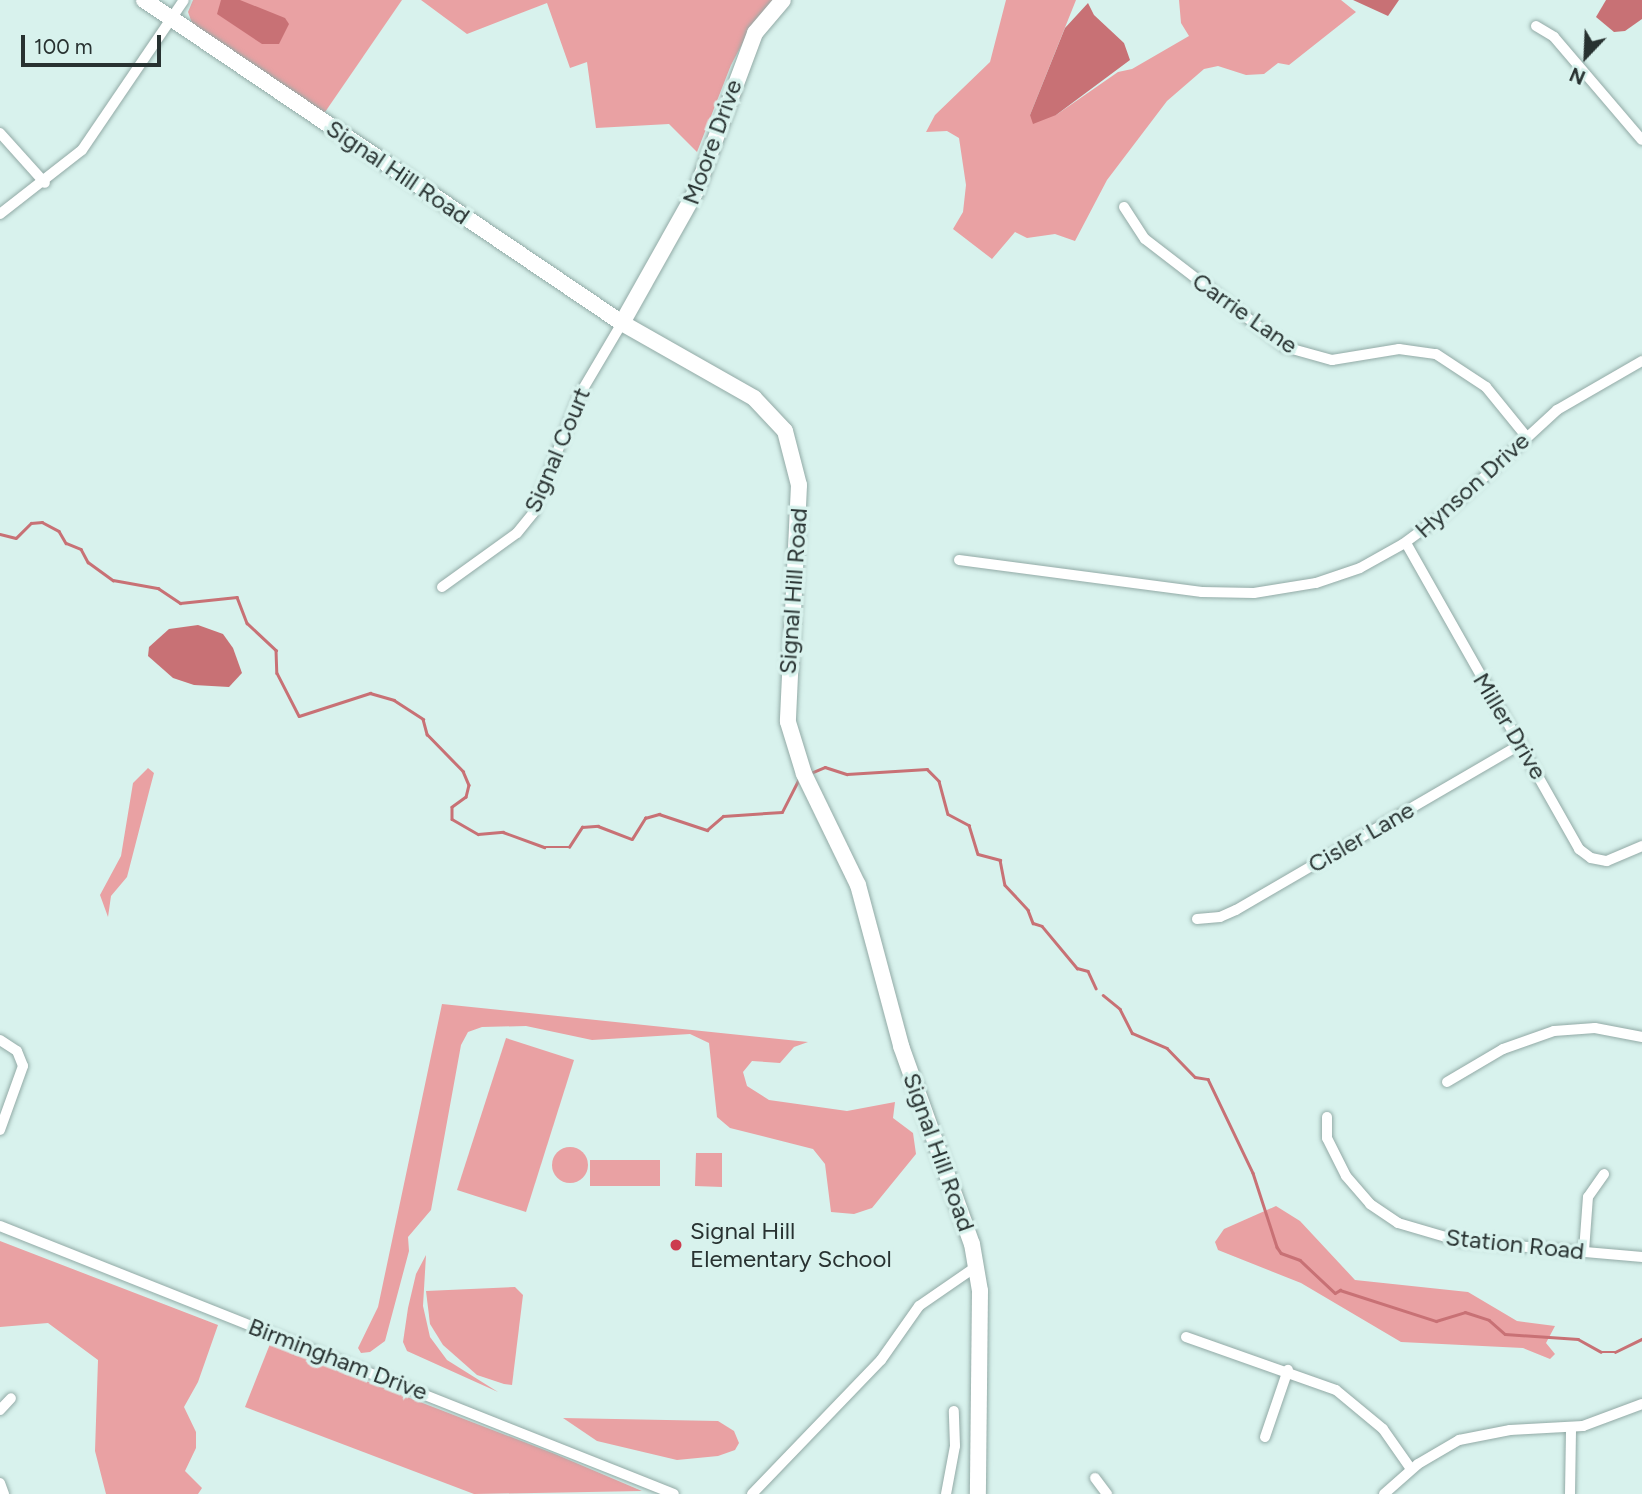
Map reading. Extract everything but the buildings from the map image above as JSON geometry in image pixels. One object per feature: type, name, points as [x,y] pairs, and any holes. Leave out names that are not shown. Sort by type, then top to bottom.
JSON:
[{"type":"main road","name":"Signal Hill Road","points":[[144,0],[622,323],[754,398],[777,419],[791,444],[799,485],[786,685],[791,740],[853,873],[901,1046],[977,1266],[978,1494]]},
{"type":"main road","name":"Moore Drive","points":[[622,323],[696,191],[755,33],[783,0]]},
{"type":"street","points":[[0,214],[45,183],[82,150],[184,0]]},
{"type":"street","points":[[1536,26],[1554,37],[1642,140]]},
{"type":"street","points":[[0,133],[45,183]]},
{"type":"street","name":"Carrie Lane","points":[[1124,207],[1145,239],[1285,347],[1332,360],[1399,349],[1436,354],[1486,387],[1526,436]]},
{"type":"street","name":"Signal Court","points":[[442,587],[509,539],[533,513],[580,394],[622,323]]},
{"type":"street","name":"Hynson Drive","points":[[959,560],[1179,591],[1254,593],[1341,576],[1406,543],[1444,514],[1526,436],[1567,403],[1642,361]]},
{"type":"street","name":"Miller Drive","points":[[1406,543],[1585,855],[1607,861],[1642,846]]},
{"type":"street","name":"Cisler Lane","points":[[1197,919],[1220,917],[1236,910],[1521,744]]},
{"type":"street","points":[[1447,1082],[1503,1049],[1554,1031],[1595,1028],[1642,1037]]},
{"type":"street","points":[[0,1040],[17,1051],[23,1066],[0,1130]]},
{"type":"street","name":"Station Road","points":[[1326,1117],[1327,1139],[1346,1176],[1370,1204],[1398,1223],[1459,1241],[1642,1257]]},
{"type":"street","points":[[1584,1251],[1588,1197],[1604,1174]]},
{"type":"street","name":"Birmingham Drive","points":[[0,1226],[674,1494]]},
{"type":"street","points":[[752,1494],[881,1360],[919,1306],[977,1266]]},
{"type":"street","points":[[1186,1337],[1288,1370],[1355,1402],[1383,1429],[1411,1469]]},
{"type":"street","points":[[1265,1437],[1288,1370]]},
{"type":"street","points":[[0,1410],[11,1398]]},
{"type":"street","points":[[1384,1494],[1411,1469],[1449,1446],[1476,1435],[1571,1428],[1604,1421],[1642,1404]]},
{"type":"street","points":[[946,1494],[955,1446],[954,1411]]},
{"type":"street","points":[[1570,1494],[1571,1428]]},
{"type":"street","points":[[1096,1478],[1107,1494]]},
{"type":"street","points":[[0,1483],[4,1494]]},
{"type":"shaded area","points":[[193,0],[402,0],[323,115],[193,26],[188,12]]},
{"type":"shaded area","points":[[221,0],[240,0],[285,18],[289,24],[279,44],[262,44],[217,14]]},
{"type":"shaded area","points":[[421,0],[774,0],[754,22],[731,65],[697,152],[669,124],[596,128],[587,62],[570,68],[547,3],[467,34]]},
{"type":"shaded area","points":[[1006,0],[1076,0],[1030,115],[1056,115],[1118,72],[1132,69],[1189,36],[1181,23],[1179,0],[1341,0],[1356,12],[1289,65],[1278,63],[1264,74],[1246,75],[1218,66],[1204,69],[1167,101],[1107,180],[1075,241],[1055,234],[1027,238],[1015,232],[992,259],[953,229],[963,212],[966,185],[959,138],[947,131],[926,132],[935,115],[990,62]]},
{"type":"shaded area","points":[[1353,0],[1399,0],[1388,16]]},
{"type":"shaded area","points":[[1606,0],[1642,0],[1642,19],[1625,31],[1614,32],[1596,17]]},
{"type":"shaded area","points":[[1088,3],[1094,15],[1124,43],[1130,60],[1056,115],[1033,124],[1030,115],[1065,28]]},
{"type":"shaded area","points":[[198,625],[223,634],[233,648],[242,673],[229,687],[194,685],[173,678],[148,656],[149,647],[169,629]]},
{"type":"shaded area","points":[[148,768],[154,773],[127,877],[111,896],[108,917],[100,895],[121,856],[133,783]]},
{"type":"shaded area","points":[[442,1004],[808,1042],[794,1047],[780,1063],[752,1061],[743,1072],[747,1086],[769,1100],[847,1111],[895,1102],[893,1118],[913,1133],[916,1154],[872,1208],[854,1214],[831,1212],[825,1164],[813,1149],[730,1128],[717,1117],[709,1043],[690,1034],[592,1040],[526,1026],[482,1027],[468,1032],[461,1045],[431,1210],[408,1237],[409,1251],[385,1341],[370,1352],[361,1353],[358,1348],[378,1307]]},
{"type":"shaded area","points":[[506,1038],[574,1060],[526,1212],[457,1190]]},
{"type":"shaded area","points":[[570,1147],[583,1152],[588,1165],[583,1178],[570,1183],[557,1178],[552,1165],[557,1152]]},
{"type":"shaded area","points":[[696,1153],[722,1153],[722,1187],[695,1186]]},
{"type":"shaded area","points":[[590,1160],[660,1160],[660,1186],[590,1186]]},
{"type":"shaded area","points":[[1276,1206],[1300,1221],[1355,1280],[1468,1292],[1517,1321],[1555,1326],[1546,1343],[1555,1354],[1550,1359],[1523,1348],[1401,1342],[1301,1283],[1218,1250],[1215,1242],[1224,1229]]},
{"type":"shaded area","points":[[0,1241],[218,1325],[198,1382],[184,1407],[196,1432],[196,1448],[185,1471],[202,1488],[198,1494],[106,1494],[95,1451],[98,1360],[48,1323],[0,1327]]},
{"type":"shaded area","points":[[426,1255],[423,1306],[430,1337],[447,1360],[498,1392],[407,1351],[403,1342],[408,1308],[416,1274]]},
{"type":"shaded area","points":[[515,1287],[523,1295],[512,1385],[477,1375],[443,1345],[430,1324],[426,1291]]},
{"type":"shaded area","points":[[270,1344],[555,1454],[642,1491],[474,1494],[245,1407]]},
{"type":"shaded area","points":[[563,1418],[718,1421],[734,1431],[739,1443],[735,1450],[718,1456],[677,1460],[597,1441]]},
{"type":"waterway","points":[[0,534],[16,538],[31,523],[42,522],[59,531],[66,543],[81,549],[88,562],[113,580],[158,588],[180,603],[237,597],[247,623],[276,650],[277,673],[299,716],[370,693],[394,700],[423,719],[427,734],[463,771],[469,785],[466,797],[452,807],[452,819],[478,834],[503,832],[544,847],[569,847],[582,827],[598,826],[632,839],[645,818],[659,814],[707,830],[723,816],[782,812],[799,779]]},
{"type":"waterway","points":[[811,773],[825,767],[847,774],[927,769],[939,781],[948,814],[969,825],[978,854],[1000,860],[1005,885],[1028,910],[1033,923],[1042,926],[1077,968],[1088,971],[1096,988]]},
{"type":"waterway","points":[[1103,995],[1120,1009],[1132,1033],[1167,1048],[1195,1077],[1208,1079],[1253,1173],[1277,1247],[1281,1253],[1300,1260],[1335,1293],[1340,1290],[1436,1321],[1465,1312],[1489,1320],[1505,1334],[1578,1339],[1601,1352],[1615,1352],[1642,1339]]},
{"type":"place","name":"Signal Hill Elementary School","points":[[676,1245]]}]
